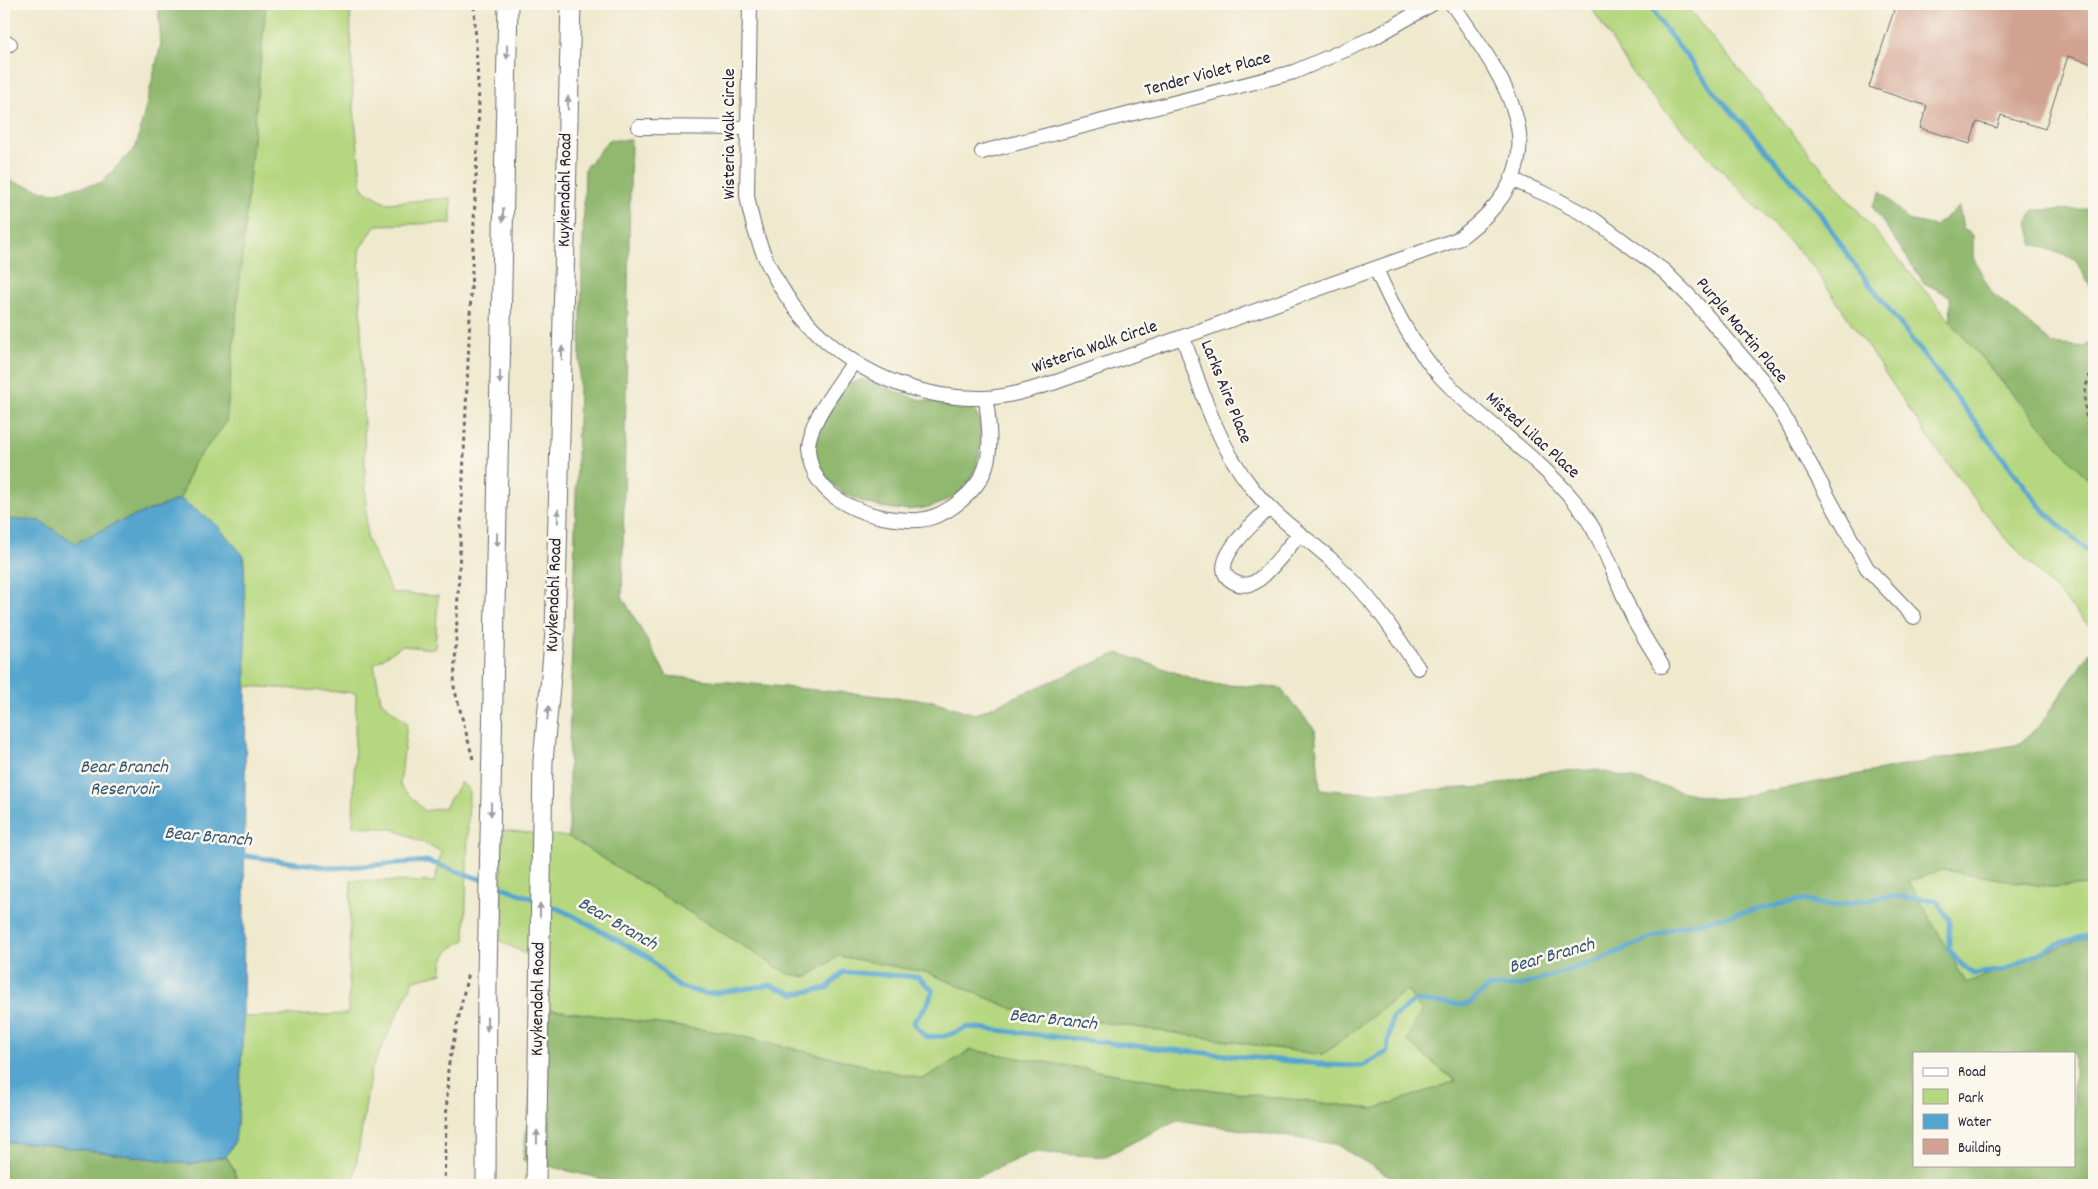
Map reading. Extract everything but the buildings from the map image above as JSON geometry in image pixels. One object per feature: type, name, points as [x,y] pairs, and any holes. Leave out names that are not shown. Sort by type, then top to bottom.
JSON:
[{"type":"main road","points":[[486,1185],[487,975],[508,4]]},
{"type":"main road","name":"Kuykendahl Road","points":[[536,1185],[543,761],[555,633],[571,4]]},
{"type":"street","name":"Wisteria Walk Circle","points":[[750,4],[747,128],[748,195],[751,218],[770,268],[786,296],[805,320],[829,345],[853,363],[882,378],[917,390],[986,398],[1023,392],[1056,382],[1458,239],[1479,224],[1499,203],[1511,179],[1520,151],[1515,108],[1505,84],[1452,4]]},
{"type":"street","name":"Tender Violet Place","points":[[982,152],[1294,72],[1373,38],[1432,4]]},
{"type":"street","points":[[638,127],[747,128]]},
{"type":"street","name":"Purple Martin Place","points":[[1511,179],[1550,196],[1593,219],[1664,272],[1694,301],[1762,380],[1867,568],[1914,617]]},
{"type":"street","name":"Misted Lilac Place","points":[[1376,269],[1392,305],[1414,342],[1440,376],[1471,406],[1530,455],[1577,504],[1598,537],[1635,621],[1662,666]]},
{"type":"street","name":"Larks Aire Place","points":[[1183,337],[1213,422],[1230,457],[1251,488],[1269,508],[1299,535],[1334,562],[1362,589],[1383,615],[1418,668]]},
{"type":"street","points":[[853,363],[810,432],[809,457],[816,480],[827,493],[845,504],[877,516],[918,520],[953,506],[966,496],[979,481],[987,463],[989,442],[986,398]]},
{"type":"street","points":[[1269,508],[1228,551],[1224,564],[1226,575],[1235,583],[1247,585],[1258,580],[1299,535]]},
{"type":"lane","points":[[2094,109],[2092,118],[2094,122]]},
{"type":"path","points":[[473,759],[454,687],[479,106],[474,4]]},
{"type":"path","points":[[2094,367],[2086,380],[2084,414],[2094,444]]},
{"type":"path","points":[[444,1185],[448,1068],[468,974]]},
{"type":"green space","points":[[158,4],[266,4],[226,423],[193,464],[180,499],[116,523],[76,543],[39,521],[4,519],[4,179],[51,193],[100,183],[136,147],[161,44]]},
{"type":"green space","points":[[266,4],[350,4],[353,99],[362,189],[387,203],[451,198],[451,223],[376,225],[359,250],[367,539],[392,593],[438,596],[435,649],[402,646],[374,664],[381,701],[407,723],[400,786],[425,811],[445,807],[461,782],[469,790],[465,940],[455,946],[445,957],[442,973],[414,980],[371,1070],[353,1185],[238,1185],[234,1170],[226,1156],[235,1141],[240,1097],[243,1017],[348,1014],[351,880],[435,882],[441,851],[393,829],[353,826],[356,693],[246,686],[244,556],[180,499],[193,464],[226,423]]},
{"type":"green space","points":[[1589,4],[1684,4],[2022,406],[2094,338],[2094,631],[2001,533],[1935,447],[1815,269],[1639,83]]},
{"type":"green space","points":[[609,140],[631,140],[622,596],[667,676],[933,701],[975,714],[1118,653],[1209,684],[1280,688],[1315,730],[1320,789],[1367,793],[1485,787],[1551,771],[1597,770],[1713,799],[1738,797],[2019,744],[2040,725],[2094,646],[2094,885],[2050,887],[1944,870],[1909,881],[1966,983],[2081,939],[2094,938],[2094,1185],[1404,1185],[1335,1144],[1177,1120],[1104,1157],[1033,1152],[959,1185],[627,1185],[523,1160],[541,1008],[726,1033],[923,1079],[971,1050],[1213,1090],[1374,1109],[1456,1081],[1407,1041],[1421,1010],[1407,990],[1322,1055],[1013,1009],[929,973],[838,956],[808,977],[788,974],[569,837],[569,751],[585,168]]},
{"type":"green space","points":[[1881,191],[1908,220],[1935,226],[1959,207],[1963,229],[1973,235],[1973,257],[1991,292],[2053,344],[2085,347],[2094,338],[2094,487],[1951,322],[1950,296],[1924,283],[1872,206]]},
{"type":"green space","points":[[2094,209],[2094,290],[2091,288],[2075,259],[2033,244],[2028,222],[2034,210]]},
{"type":"green space","points":[[865,379],[915,398],[969,407],[976,413],[980,425],[980,442],[972,477],[950,498],[921,508],[888,508],[856,499],[831,482],[816,460],[817,432],[848,384]]},
{"type":"green space","points":[[502,830],[569,837],[788,974],[808,977],[838,956],[929,973],[1013,1009],[1322,1055],[1406,990],[1422,1010],[1407,1041],[1456,1082],[1374,1109],[1213,1090],[971,1050],[923,1079],[726,1033],[541,1008],[537,973],[530,956],[500,941]]},
{"type":"green space","points":[[1943,870],[2050,887],[2094,885],[2094,938],[2081,939],[1966,983],[1909,881]]},
{"type":"green space","points":[[4,1142],[33,1143],[191,1164],[226,1156],[234,1170],[238,1185],[4,1185]]},
{"type":"water","name":"Bear Branch Reservoir","points":[[180,499],[214,522],[244,556],[246,686],[243,1017],[240,1097],[235,1141],[226,1156],[191,1164],[33,1143],[4,1142],[4,519],[39,521],[76,543],[116,523]]},
{"type":"waterway","points":[[1649,4],[1662,25],[1718,96],[1815,206],[1851,260],[2043,510],[2094,557]]},
{"type":"waterway","name":"Bear Branch","points":[[238,855],[335,868],[427,861],[486,881]]},
{"type":"waterway","name":"Bear Branch","points":[[494,884],[537,900]]},
{"type":"waterway","name":"Bear Branch","points":[[545,903],[574,916],[648,957],[677,986],[706,994],[771,985],[794,994],[827,988],[843,972],[918,977],[933,990],[927,1005],[913,1023],[926,1037],[945,1036],[969,1027],[1164,1049],[1330,1065],[1362,1066],[1387,1052],[1392,1018],[1415,1001],[1467,1005],[1489,987],[1520,986],[1596,961],[1677,927],[1801,900],[1832,906],[1890,896],[1936,900],[1949,919],[1949,949],[1958,961],[1973,974],[2004,970],[2062,942],[2094,934]]}]
